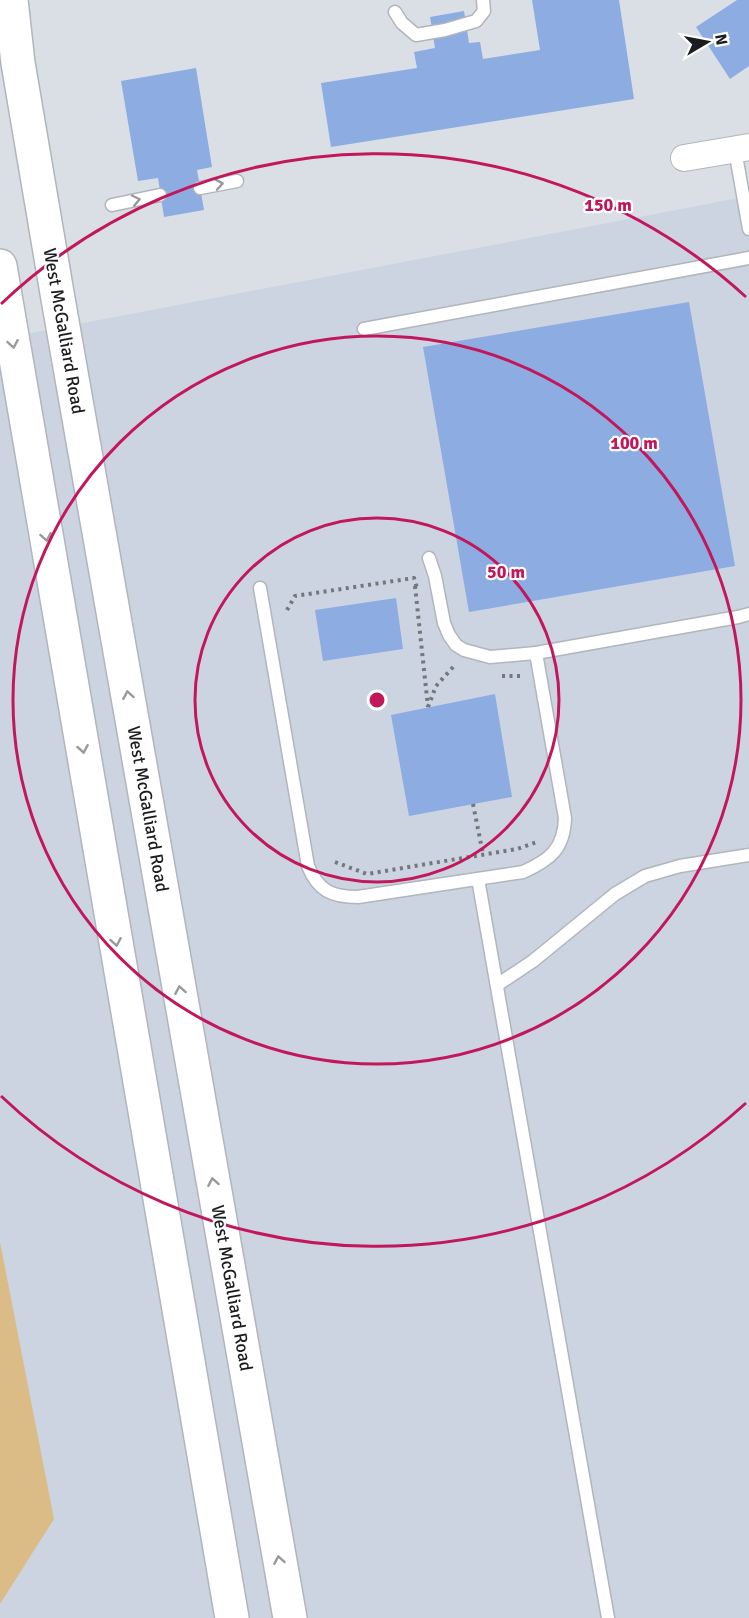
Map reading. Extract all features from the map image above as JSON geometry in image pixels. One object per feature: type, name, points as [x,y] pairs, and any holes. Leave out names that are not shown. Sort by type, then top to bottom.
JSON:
[{"type":"main road","name":"West McGalliard Road","points":[[11,0],[18,63],[57,293],[290,1618]]},
{"type":"main road","points":[[0,266],[232,1618]]},
{"type":"street","points":[[684,158],[742,148]]},
{"type":"lane","points":[[395,12],[402,23],[416,35],[476,21],[484,11],[483,0]]},
{"type":"lane","points":[[742,148],[749,229]]},
{"type":"lane","points":[[200,188],[237,181]]},
{"type":"lane","points":[[112,205],[160,195]]},
{"type":"lane","points":[[364,329],[749,258]]},
{"type":"lane","points":[[429,558],[444,623],[449,635],[456,645],[464,650],[490,657],[536,653],[749,614]]},
{"type":"lane","points":[[260,588],[308,866],[319,885],[341,897],[358,897],[523,872],[553,855],[564,831],[565,818],[536,653]]},
{"type":"lane","points":[[497,985],[533,961],[615,894],[645,876],[680,866],[749,855]]},
{"type":"lane","points":[[478,879],[608,1618]]},
{"type":"path","points":[[414,578],[423,609]]},
{"type":"path","points":[[287,610],[295,596],[414,578]]},
{"type":"path","points":[[414,578],[428,707],[436,686],[454,666]]},
{"type":"path","points":[[448,657],[454,666],[464,669]]},
{"type":"path","points":[[493,676],[530,676]]},
{"type":"path","points":[[473,804],[483,854]]},
{"type":"path","points":[[335,862],[367,874],[517,849],[540,841]]},
{"type":"shaded area","points":[[749,196],[749,1618],[0,1618],[0,339]]},
{"type":"shaded area","points":[[0,1242],[54,1519],[0,1604]]},
{"type":"building","points":[[532,0],[619,0],[634,99],[331,147],[321,83],[417,68],[414,52],[435,48],[430,17],[464,11],[469,43],[480,42],[483,59],[540,50]]},
{"type":"building","points":[[737,0],[749,0],[749,66],[730,79],[696,27]]},
{"type":"building","points":[[196,68],[212,167],[197,170],[204,210],[164,217],[158,178],[138,181],[121,81]]},
{"type":"building","points":[[689,302],[735,566],[469,612],[423,347]]},
{"type":"building","points":[[396,598],[403,649],[323,661],[315,610]]},
{"type":"building","points":[[495,694],[512,797],[409,816],[391,715]]}]
